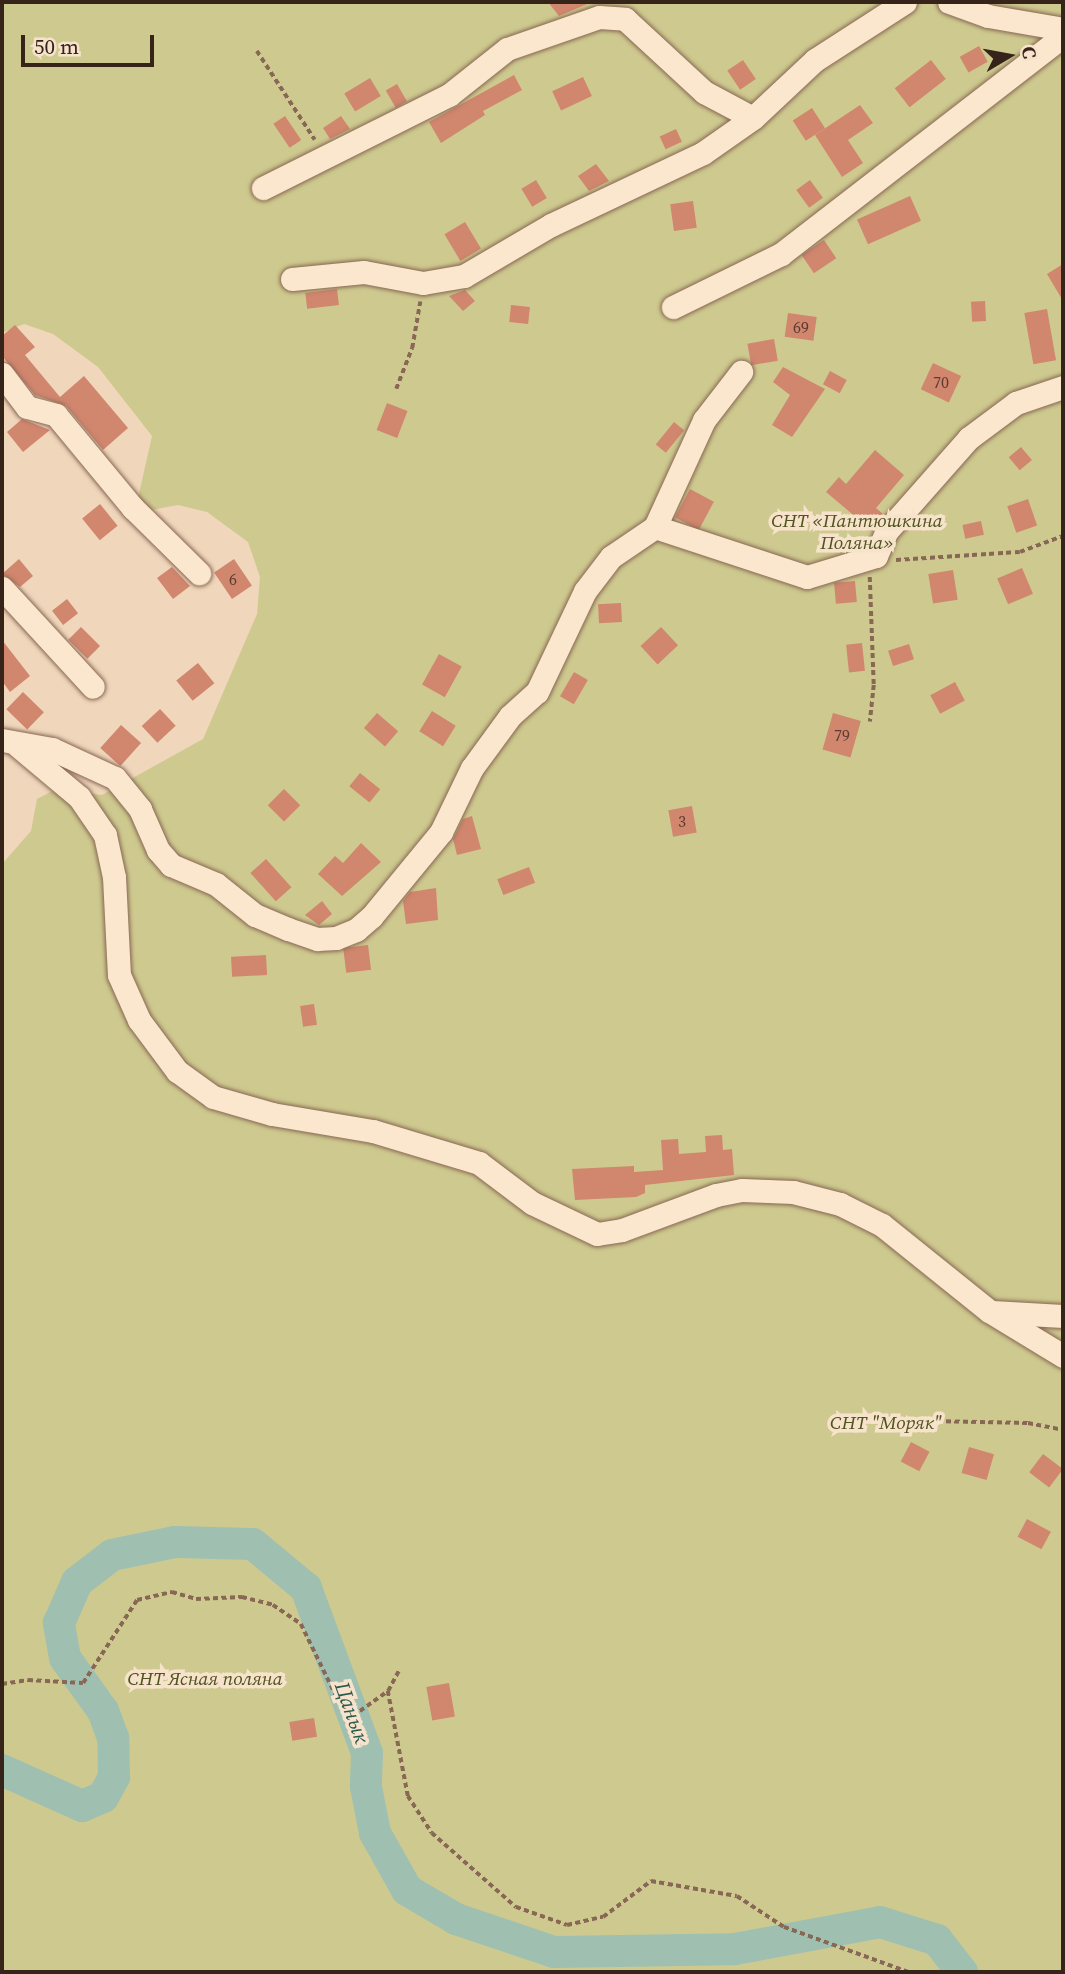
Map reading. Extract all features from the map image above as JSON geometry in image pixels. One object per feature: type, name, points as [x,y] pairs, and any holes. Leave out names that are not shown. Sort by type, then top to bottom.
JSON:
[{"type":"street","points":[[292,278],[364,272],[424,283],[464,276],[551,225],[704,153],[753,118],[816,60],[905,2]]},
{"type":"street","points":[[949,2],[988,16],[1063,29]]},
{"type":"street","points":[[263,188],[449,95],[507,49],[599,17],[625,19],[704,92],[753,118]]},
{"type":"street","points":[[673,307],[781,254],[1063,36]]},
{"type":"street","points":[[10,743],[52,749],[114,778],[140,809],[158,850],[171,865],[216,884],[255,915],[317,939],[336,938],[356,930],[372,916],[441,832],[472,768],[510,716],[537,692],[585,592],[611,557],[655,527],[704,420],[741,372]]},
{"type":"street","points":[[2,374],[27,407],[56,415],[133,508],[199,573]]},
{"type":"street","points":[[655,527],[781,571],[807,577],[832,572],[876,556],[886,532],[969,438],[1016,403],[1063,387]]},
{"type":"street","points":[[2,589],[93,687]]},
{"type":"street","points":[[10,743],[79,797],[105,835],[114,877],[119,975],[139,1020],[177,1071],[213,1097],[272,1114],[373,1131],[479,1163],[542,1209],[597,1234],[622,1230],[716,1195],[742,1190],[793,1192],[840,1205],[882,1225],[989,1311],[1063,1356]]},
{"type":"street","points":[[989,1311],[1063,1316]]},
{"type":"path","points":[[257,51],[326,156]]},
{"type":"path","points":[[396,389],[412,348],[424,283]]},
{"type":"path","points":[[870,722],[874,685],[869,572],[876,556],[909,562],[1020,552],[1063,536]]},
{"type":"path","points":[[929,1421],[1028,1423],[1063,1430]]},
{"type":"path","points":[[2,1684],[28,1680],[83,1683],[137,1600],[172,1592],[196,1599],[242,1597],[273,1605],[301,1624],[344,1712],[353,1716],[364,1712],[388,1691],[400,1670]]},
{"type":"path","points":[[388,1691],[408,1796],[432,1833],[516,1907],[567,1925],[603,1917],[650,1881],[737,1896],[784,1927],[908,1972]]},
{"type":"green space","points":[[2,2],[1063,2],[1063,1972],[2,1972],[2,864],[31,831],[37,799],[56,789],[102,795],[203,739],[257,614],[260,577],[248,542],[207,512],[178,505],[146,511],[138,498],[152,436],[98,367],[53,334],[24,324],[2,333]]},
{"type":"building","points":[[548,2],[592,2],[559,16]]},
{"type":"building","points":[[979,46],[988,62],[968,72],[960,57]]},
{"type":"building","points":[[743,60],[756,79],[740,90],[727,71]]},
{"type":"building","points":[[931,60],[946,79],[910,107],[895,88]]},
{"type":"building","points":[[514,75],[522,90],[483,111],[485,115],[441,143],[429,122]]},
{"type":"building","points":[[583,77],[592,96],[561,110],[552,91]]},
{"type":"building","points":[[370,78],[381,96],[355,111],[344,93]]},
{"type":"building","points":[[397,84],[407,101],[396,108],[386,90]]},
{"type":"building","points":[[860,105],[873,123],[848,140],[863,163],[842,177],[815,135]]},
{"type":"building","points":[[812,108],[825,128],[806,141],[793,121]]},
{"type":"building","points":[[285,116],[301,140],[290,148],[273,124]]},
{"type":"building","points":[[341,116],[350,129],[330,139],[323,128]]},
{"type":"building","points":[[676,129],[682,142],[666,149],[660,137]]},
{"type":"building","points":[[596,164],[609,181],[589,191],[578,176]]},
{"type":"building","points":[[536,180],[547,198],[532,207],[521,189]]},
{"type":"building","points":[[810,180],[823,198],[809,208],[796,190]]},
{"type":"building","points":[[910,196],[921,221],[868,244],[857,220]]},
{"type":"building","points":[[693,201],[697,228],[674,231],[670,204]]},
{"type":"building","points":[[465,222],[481,249],[460,261],[444,234]]},
{"type":"building","points":[[824,240],[836,258],[814,273],[802,255]]},
{"type":"building","points":[[1063,264],[1063,301],[1047,274]]},
{"type":"building","points":[[337,289],[339,305],[307,309],[305,293]]},
{"type":"building","points":[[465,290],[475,301],[463,311],[449,296]]},
{"type":"building","points":[[985,301],[986,321],[972,322],[971,302]]},
{"type":"building","points":[[511,305],[530,307],[528,324],[509,322]]},
{"type":"building","points":[[1047,309],[1056,360],[1033,364],[1024,313]]},
{"type":"building","points":[[788,313],[817,317],[813,341],[785,337]]},
{"type":"building","points":[[15,325],[35,347],[25,355],[60,397],[84,376],[128,428],[103,450],[66,406],[35,395],[2,356],[2,336]]},
{"type":"building","points":[[774,339],[778,361],[751,365],[747,344]]},
{"type":"building","points":[[933,363],[961,376],[949,402],[921,389]]},
{"type":"building","points":[[783,367],[825,389],[792,437],[772,425],[790,395],[773,382]]},
{"type":"building","points":[[830,371],[847,380],[840,393],[823,384]]},
{"type":"building","points":[[387,403],[408,411],[397,438],[377,430]]},
{"type":"building","points":[[22,419],[50,430],[23,452],[7,432]]},
{"type":"building","points":[[674,422],[684,430],[666,453],[656,445]]},
{"type":"building","points":[[1021,447],[1032,460],[1020,470],[1009,457]]},
{"type":"building","points":[[875,450],[904,475],[876,508],[883,514],[870,529],[826,492],[839,477],[846,484]]},
{"type":"building","points":[[690,489],[714,502],[699,530],[675,517]]},
{"type":"building","points":[[1028,499],[1037,525],[1016,533],[1007,506]]},
{"type":"building","points":[[100,504],[118,526],[100,540],[82,518]]},
{"type":"building","points":[[981,521],[984,535],[965,539],[962,525]]},
{"type":"building","points":[[19,559],[33,576],[20,587],[2,574]]},
{"type":"building","points":[[234,559],[252,586],[232,599],[214,572]]},
{"type":"building","points":[[172,567],[190,586],[173,599],[157,578]]},
{"type":"building","points":[[1022,568],[1033,594],[1008,604],[997,579]]},
{"type":"building","points":[[953,570],[958,600],[933,604],[928,574]]},
{"type":"building","points":[[855,581],[857,602],[836,604],[834,583]]},
{"type":"building","points":[[67,599],[78,613],[63,625],[52,611]]},
{"type":"building","points":[[621,603],[622,622],[599,623],[598,604]]},
{"type":"building","points":[[81,627],[100,646],[87,659],[68,640]]},
{"type":"building","points":[[661,627],[678,645],[658,664],[641,646]]},
{"type":"building","points":[[2,640],[30,676],[10,692],[2,681]]},
{"type":"building","points":[[862,643],[865,671],[849,673],[846,645]]},
{"type":"building","points":[[909,644],[914,659],[893,666],[888,651]]},
{"type":"building","points":[[439,654],[462,667],[445,697],[422,685]]},
{"type":"building","points":[[198,663],[214,683],[193,701],[176,681]]},
{"type":"building","points":[[574,672],[588,680],[574,704],[560,696]]},
{"type":"building","points":[[955,682],[965,701],[940,714],[930,695]]},
{"type":"building","points":[[23,692],[44,712],[27,729],[6,709]]},
{"type":"building","points":[[160,709],[176,726],[157,743],[142,726]]},
{"type":"building","points":[[432,711],[456,726],[443,746],[419,731]]},
{"type":"building","points":[[377,713],[398,731],[385,746],[364,728]]},
{"type":"building","points":[[833,713],[861,721],[850,758],[823,750]]},
{"type":"building","points":[[121,725],[141,743],[120,766],[100,748]]},
{"type":"building","points":[[360,773],[380,789],[370,803],[349,786]]},
{"type":"building","points":[[284,789],[300,805],[284,822],[268,805]]},
{"type":"building","points":[[692,806],[697,833],[673,837],[668,810]]},
{"type":"building","points":[[472,816],[481,849],[457,855],[453,839],[463,819]]},
{"type":"building","points":[[361,843],[381,862],[342,896],[318,874],[335,856],[343,863]]},
{"type":"building","points":[[266,859],[291,887],[276,901],[250,873]]},
{"type":"building","points":[[529,867],[535,883],[503,895],[497,879]]},
{"type":"building","points":[[436,888],[438,920],[406,924],[403,901],[410,892]]},
{"type":"building","points":[[322,901],[332,914],[319,925],[305,915]]},
{"type":"building","points":[[368,945],[371,970],[346,973],[343,948]]},
{"type":"building","points":[[266,955],[267,975],[232,977],[231,957]]},
{"type":"building","points":[[314,1004],[317,1025],[303,1027],[300,1006]]},
{"type":"building","points":[[722,1135],[723,1150],[732,1149],[734,1175],[645,1185],[645,1193],[636,1197],[575,1200],[572,1169],[634,1166],[634,1172],[663,1170],[661,1140],[678,1139],[679,1154],[706,1152],[705,1136]]},
{"type":"building","points":[[911,1442],[930,1452],[919,1471],[901,1461]]},
{"type":"building","points":[[969,1447],[994,1454],[987,1480],[962,1473]]},
{"type":"building","points":[[1043,1454],[1063,1469],[1049,1487],[1029,1472]]},
{"type":"building","points":[[1027,1519],[1051,1532],[1041,1549],[1018,1537]]},
{"type":"building","points":[[449,1683],[455,1716],[432,1720],[426,1687]]},
{"type":"building","points":[[314,1718],[317,1737],[292,1741],[289,1722]]},
{"type":"waterway","name":"Цанык","points":[[2,1770],[82,1806],[103,1797],[114,1777],[113,1738],[103,1711],[65,1658],[59,1623],[77,1582],[112,1555],[175,1542],[253,1544],[306,1588],[367,1753],[366,1787],[375,1833],[407,1890],[456,1919],[554,1952],[735,1949],[880,1922],[937,1940],[962,1972]]},
{"type":"park label","name":"СНТ «Пантюшкина Поляна»","points":[[857,532]]},
{"type":"park label","name":"СНТ \"Моряк\"","points":[[886,1423]]},
{"type":"park label","name":"СНТ Ясная поляна","points":[[205,1679]]}]
